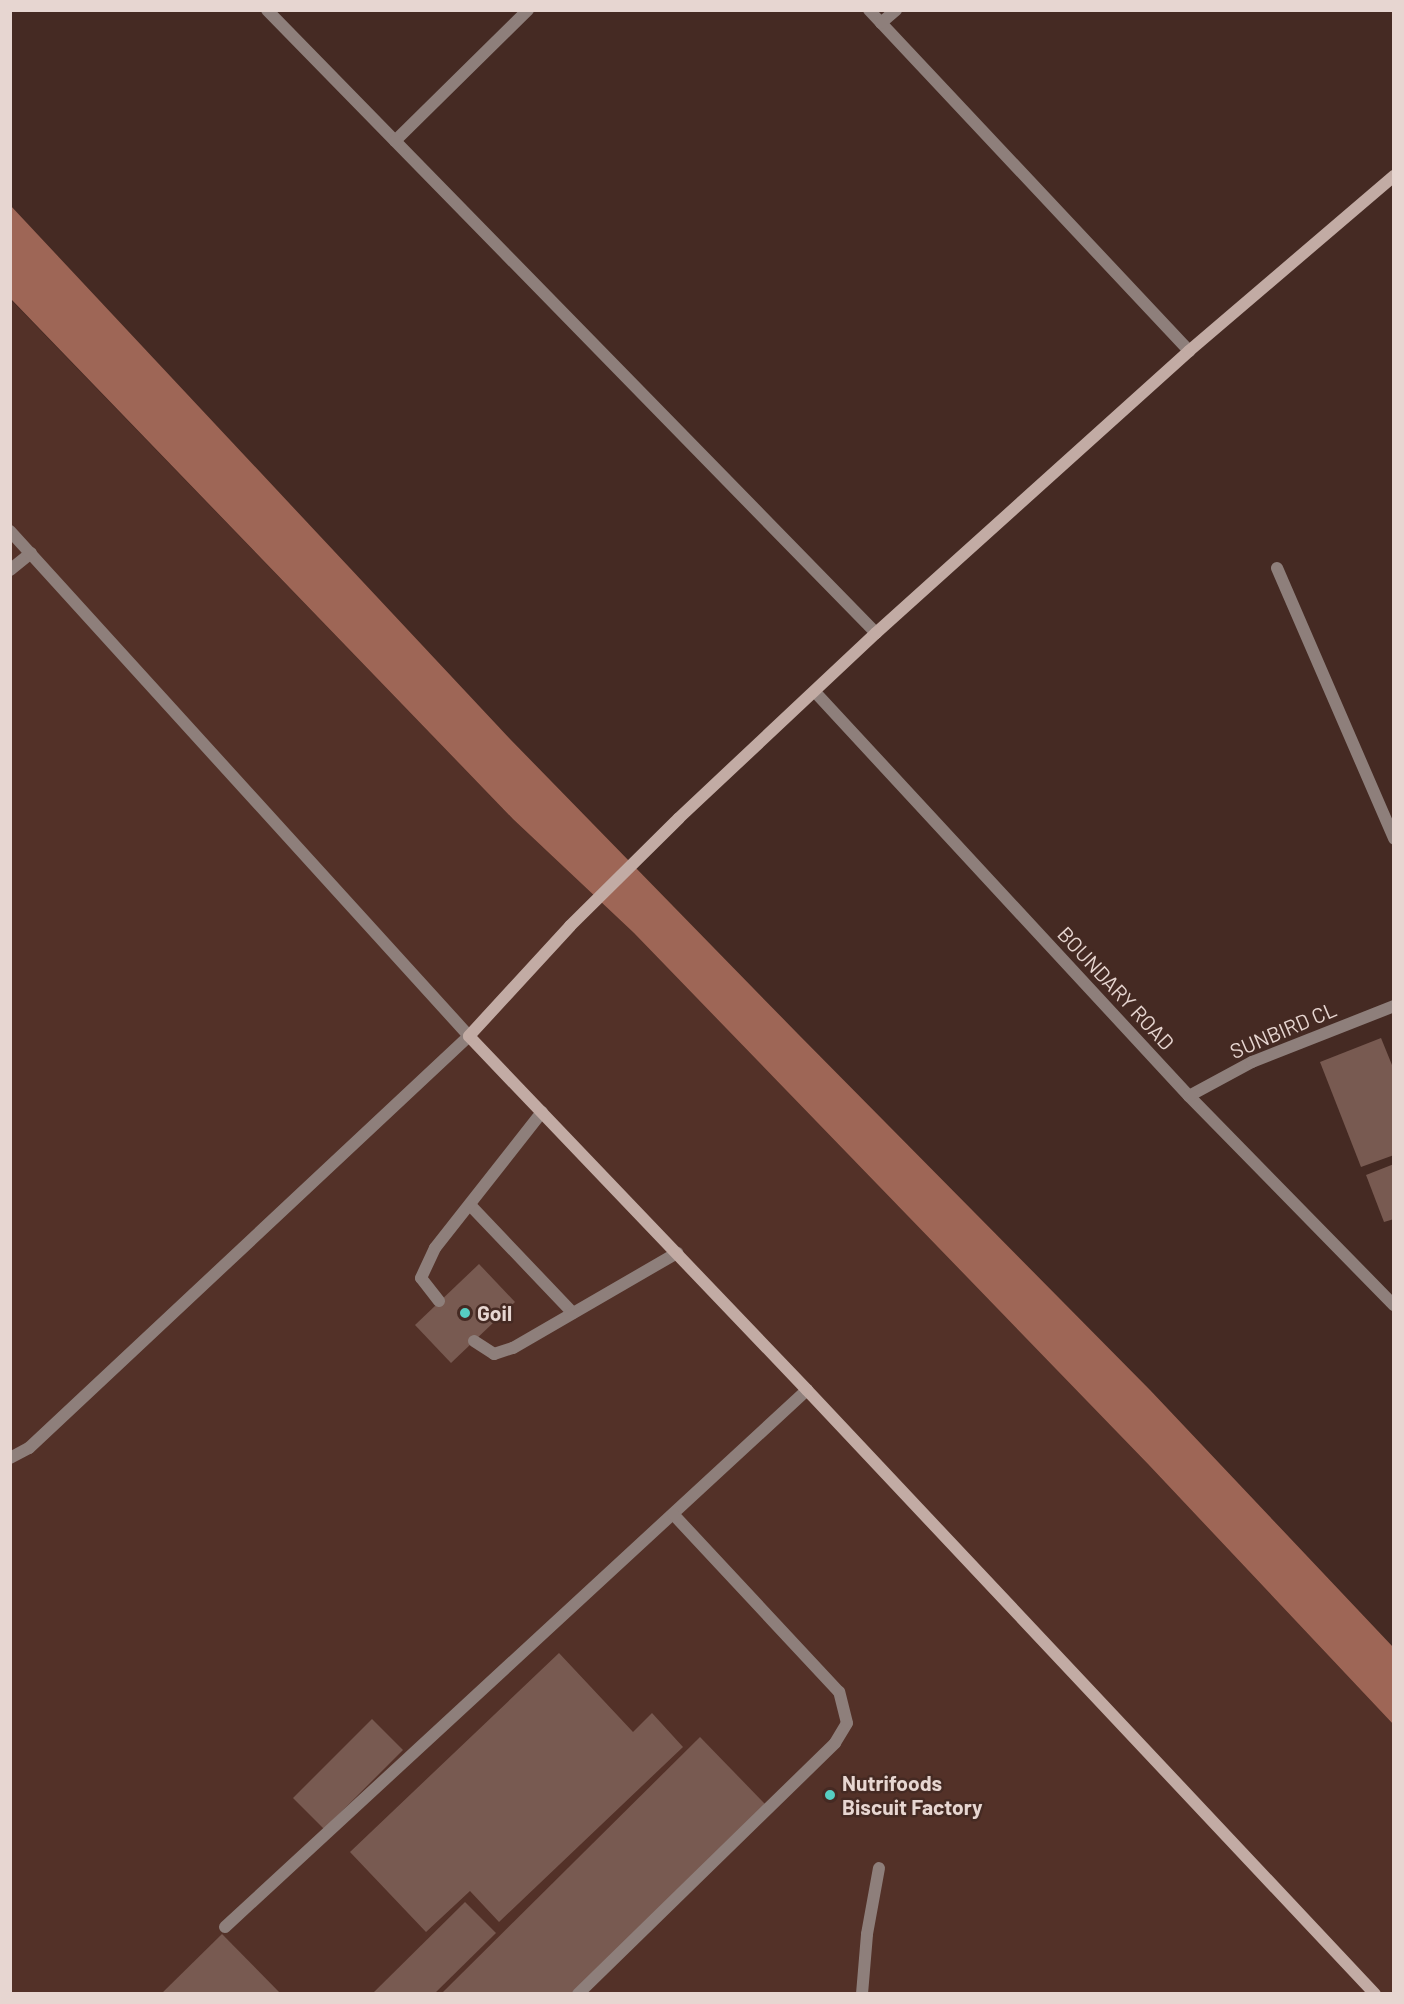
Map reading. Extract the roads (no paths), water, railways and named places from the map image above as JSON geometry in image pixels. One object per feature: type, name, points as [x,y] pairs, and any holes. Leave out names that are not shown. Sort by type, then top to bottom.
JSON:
[{"type":"street","points":[[267,10],[876,633]]},
{"type":"street","points":[[395,141],[528,10]]},
{"type":"street","points":[[869,10],[1189,351]]},
{"type":"street","points":[[881,22],[896,10]]},
{"type":"street","points":[[10,1458],[29,1448],[469,1036],[570,926],[679,818],[876,633],[1189,351],[1394,176]]},
{"type":"street","points":[[10,531],[469,1036],[807,1390],[1375,1994]]},
{"type":"street","points":[[10,570],[31,553]]},
{"type":"street","points":[[1277,568],[1394,839]]},
{"type":"street","name":"BOUNDARY ROAD","points":[[815,692],[1189,1096],[1394,1305]]},
{"type":"street","name":"SUNBIRD CL","points":[[1189,1096],[1252,1062],[1394,1006]]},
{"type":"street","points":[[439,1301],[421,1278],[435,1248],[542,1112]]},
{"type":"street","points":[[470,1205],[573,1313]]},
{"type":"street","points":[[474,1341],[494,1354],[513,1348],[677,1253]]},
{"type":"street","points":[[225,1927],[807,1390]]},
{"type":"street","points":[[578,1994],[835,1743],[847,1722],[839,1692],[673,1514]]},
{"type":"street","points":[[862,1994],[867,1934],[879,1868]]},
{"type":"place","name":"Goil","points":[[465,1313]]},
{"type":"place","name":"Nutrifoods Biscuit Factory","points":[[830,1795]]}]
